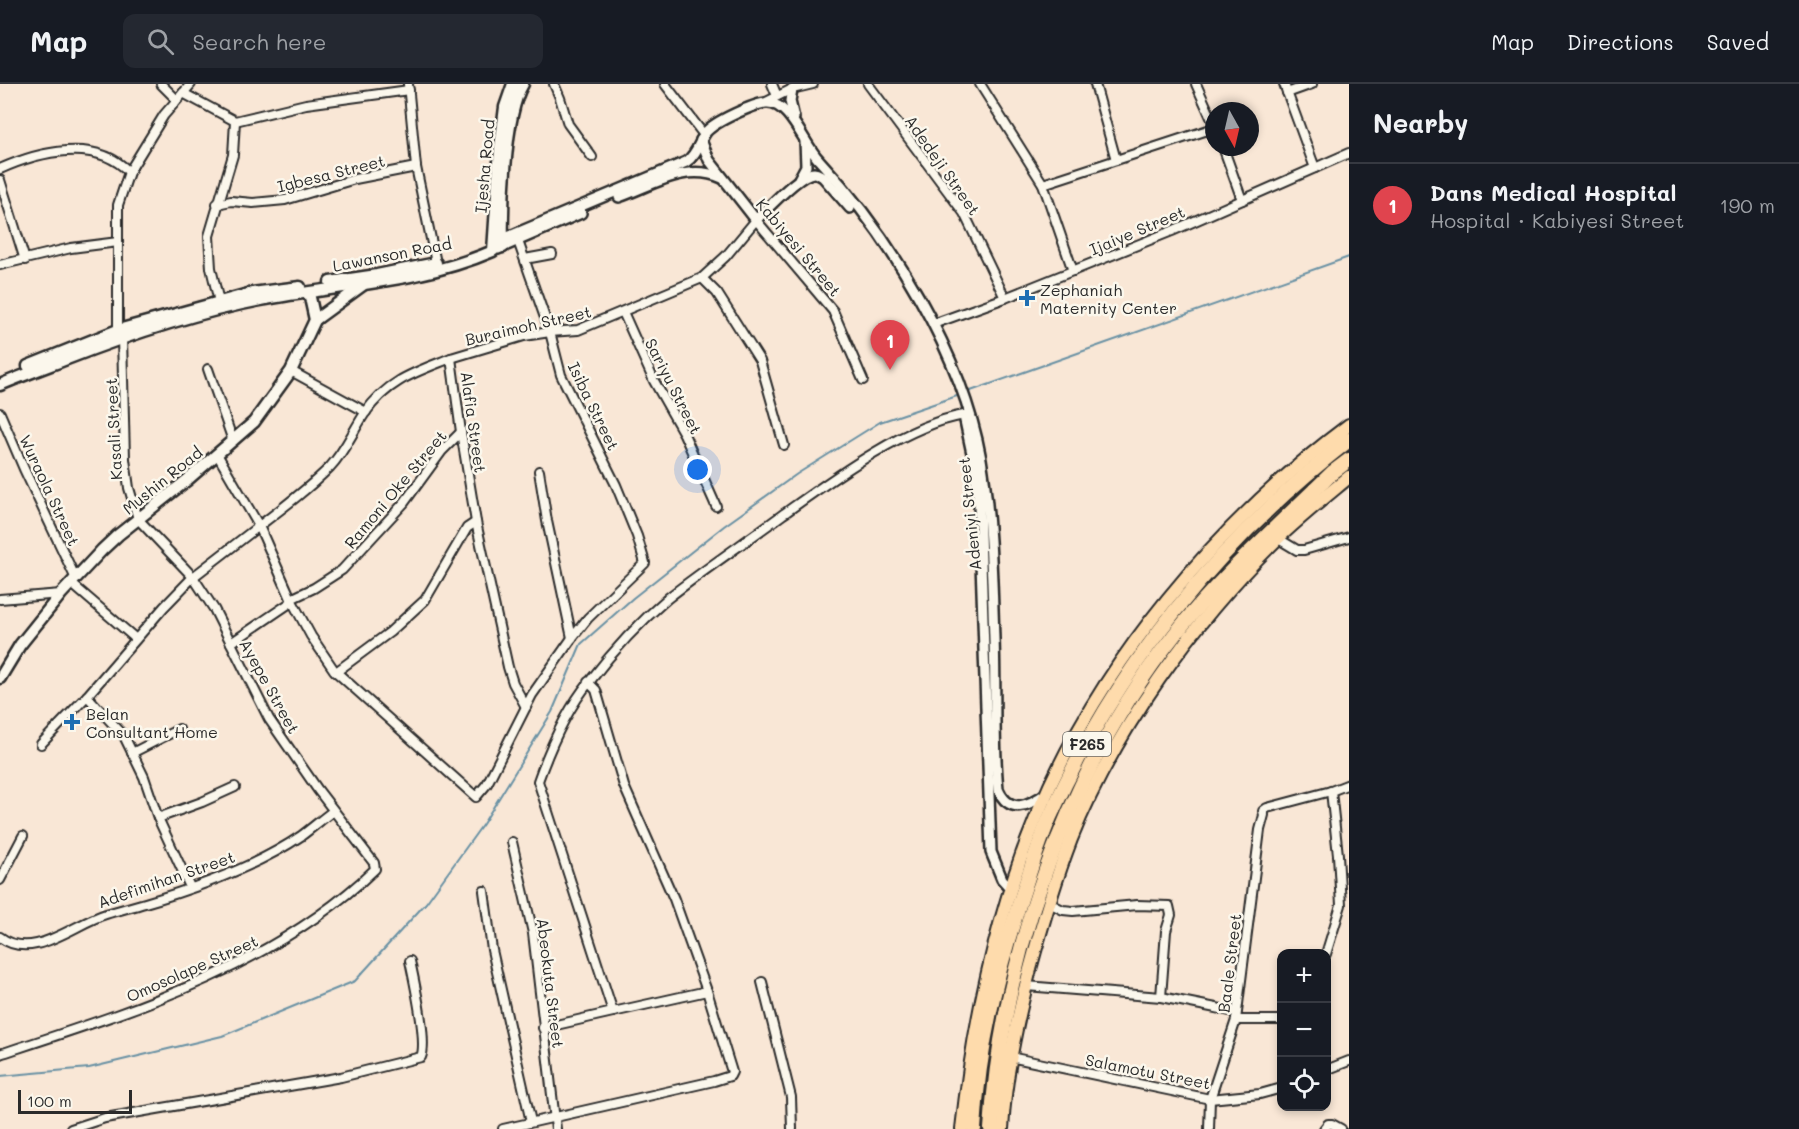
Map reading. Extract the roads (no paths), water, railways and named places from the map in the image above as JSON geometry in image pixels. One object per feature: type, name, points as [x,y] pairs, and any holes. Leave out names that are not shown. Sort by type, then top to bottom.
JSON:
[{"type":"highway","name":"F265","points":[[974,1129],[977,1081],[996,981],[1049,819],[1083,750],[1127,676],[1162,626],[1196,584],[1237,539],[1280,498],[1349,440]]},
{"type":"highway","name":"F265","points":[[1002,1128],[1001,1041],[1012,984],[1040,891],[1067,819],[1111,729],[1140,681],[1209,594],[1333,472],[1349,460]]},
{"type":"main road","name":"Ijesha Road","points":[[498,245],[505,106],[513,84]]},
{"type":"main road","name":"Ijesha Road","points":[[504,147],[515,102],[523,84]]},
{"type":"main road","name":"Lawanson Road","points":[[0,378],[120,333],[252,293],[377,275],[436,263],[498,245]]},
{"type":"main road","name":"Lawanson Road","points":[[0,385],[120,333],[261,300],[415,276],[476,258],[498,245]]},
{"type":"main road","points":[[309,293],[315,320],[363,285]]},
{"type":"main road","name":"Mushin Road","points":[[0,678],[20,645],[102,550],[254,422],[291,371],[315,320]]},
{"type":"main road","points":[[962,1129],[969,1064],[995,938],[1022,854],[1047,793],[1083,723],[1141,633],[1215,544],[1297,466],[1349,425]]},
{"type":"main road","points":[[1002,1128],[1010,1057],[1048,903],[1071,838],[1095,786],[1120,740],[1178,653],[1233,585],[1277,538],[1349,477]]},
{"type":"street","points":[[161,84],[176,99]]},
{"type":"street","name":"Kasali Street","points":[[138,519],[129,488],[125,459],[118,205],[129,172],[164,115],[191,84]]},
{"type":"street","points":[[554,84],[568,124],[592,157]]},
{"type":"street","points":[[665,84],[703,137]]},
{"type":"street","points":[[772,84],[777,96]]},
{"type":"street","points":[[762,103],[792,89],[813,84]]},
{"type":"street","name":"Adedeji Street","points":[[868,84],[963,213],[1005,298]]},
{"type":"street","points":[[980,84],[1043,184],[1073,272]]},
{"type":"street","points":[[1095,84],[1116,160]]},
{"type":"street","points":[[1196,84],[1205,105]]},
{"type":"street","points":[[1284,84],[1315,168]]},
{"type":"street","points":[[1287,93],[1311,84]]},
{"type":"street","points":[[183,93],[235,121],[306,104],[409,87],[416,167],[436,263]]},
{"type":"street","points":[[792,89],[791,111],[798,129]]},
{"type":"street","name":"Adeniyi Street","points":[[762,103],[780,106],[798,129],[813,154],[836,179],[885,244],[933,324],[980,457],[987,505],[998,789],[1005,801],[1016,806],[1028,805],[1047,793]]},
{"type":"street","name":"Lawanson Road","points":[[498,245],[686,162],[694,155],[711,126],[762,103]]},
{"type":"street","points":[[219,302],[211,268],[209,236],[233,155],[235,121]]},
{"type":"street","points":[[1043,184],[1205,129]]},
{"type":"street","name":"Kabiyesi Street","points":[[703,137],[707,157],[756,220],[833,311],[862,380]]},
{"type":"street","points":[[756,220],[798,181],[805,169],[805,141]]},
{"type":"street","points":[[0,169],[25,158],[76,150],[120,162],[129,172]]},
{"type":"street","name":"Ijaiye Street","points":[[933,324],[1073,272],[1349,153]]},
{"type":"street","points":[[1226,156],[1242,200]]},
{"type":"street","name":"Igbesa Street","points":[[217,204],[231,201],[253,203],[285,200],[356,179],[416,167]]},
{"type":"street","points":[[498,245],[518,241],[671,177],[698,171],[725,179]]},
{"type":"street","name":"Adeniyi Street","points":[[798,181],[810,173],[818,174],[842,196],[888,257],[923,315],[950,367]]},
{"type":"street","points":[[0,180],[25,260]]},
{"type":"street","name":"Buraimoh Street","points":[[452,358],[497,343],[550,332],[578,330],[702,278],[726,256],[756,220]]},
{"type":"street","name":"Isiba Street","points":[[518,241],[550,332],[561,375],[616,485],[645,563],[588,618],[572,638]]},
{"type":"street","points":[[0,265],[70,248],[118,243]]},
{"type":"street","points":[[525,259],[552,255]]},
{"type":"street","points":[[702,278],[717,293],[760,361],[784,446]]},
{"type":"street","name":"Sariyu Street","points":[[623,312],[654,381],[684,434],[716,506]]},
{"type":"street","name":"Alafia Street","points":[[41,744],[193,577],[296,498],[330,467],[343,451],[366,412],[385,391],[403,376],[452,358],[461,432],[476,522],[508,667],[526,707]]},
{"type":"street","points":[[208,369],[233,441]]},
{"type":"street","points":[[291,371],[366,412]]},
{"type":"street","points":[[613,1012],[538,782],[564,723],[588,682],[625,640],[667,599],[830,481],[898,440],[943,419],[965,412]]},
{"type":"street","name":"Adeniyi Street","points":[[965,412],[979,505],[991,852],[1002,879],[1011,889]]},
{"type":"street","name":"Wuraola Street","points":[[0,413],[74,581]]},
{"type":"street","name":"Ramoni Oke Street","points":[[231,643],[342,570],[404,503],[442,451],[461,432]]},
{"type":"street","points":[[217,454],[260,526],[292,601],[311,636],[336,672],[476,797],[487,784],[532,695],[572,638],[566,618],[539,471]]},
{"type":"street","name":"Ayepe Street","points":[[138,519],[193,577],[214,609],[269,719],[333,811],[374,863],[375,869]]},
{"type":"street","points":[[336,672],[390,632],[424,600],[467,528],[476,522]]},
{"type":"street","points":[[1277,538],[1297,550],[1304,550],[1349,537]]},
{"type":"street","points":[[74,581],[136,639]]},
{"type":"street","points":[[0,599],[62,594]]},
{"type":"street","points":[[503,1129],[730,1076],[732,1072],[707,991],[674,899],[624,786],[596,690],[588,682]]},
{"type":"street","points":[[87,696],[124,736],[144,777],[158,818],[190,887]]},
{"type":"street","points":[[132,753],[179,729]]},
{"type":"street","points":[[1328,949],[1345,907],[1331,791],[1349,784]]},
{"type":"street","points":[[158,818],[235,787]]},
{"type":"street","name":"Baale Street","points":[[1209,1129],[1210,1099],[1236,1016],[1263,811],[1331,791]]},
{"type":"street","name":"Adefimihan Street","points":[[0,938],[16,945],[40,944],[95,918],[147,903],[190,887],[246,865],[288,843],[301,836],[333,811]]},
{"type":"street","points":[[0,880],[23,836]]},
{"type":"street","name":"Abeokuta Street","points":[[512,842],[533,933],[556,1129]]},
{"type":"street","points":[[1338,855],[1349,854]]},
{"type":"street","name":"Omosolape Street","points":[[0,1054],[124,1012],[228,969],[260,953],[310,922],[351,891],[375,869]]},
{"type":"street","points":[[484,891],[492,950],[531,1122]]},
{"type":"street","points":[[1048,903],[1063,910],[1073,911],[1137,905],[1169,906],[1171,915],[1166,932],[1161,998]]},
{"type":"street","points":[[72,1129],[95,1126],[105,1118],[340,1077],[421,1057],[423,1053],[422,1033],[410,961]]},
{"type":"street","points":[[762,982],[791,1097],[792,1129]]},
{"type":"street","points":[[1026,986],[1161,998],[1236,1016],[1277,1020]]},
{"type":"street","points":[[543,1028],[707,991]]},
{"type":"street","name":"Salamotu Street","points":[[1010,1057],[1210,1099],[1260,1094],[1277,1089]]},
{"type":"street","points":[[1331,1068],[1349,1061]]},
{"type":"street","points":[[1324,1128],[1332,1124],[1341,1129]]},
{"type":"waterway","points":[[965,393],[1349,257]]},
{"type":"waterway","points":[[0,1076],[89,1068],[222,1036],[355,981],[426,903],[483,824],[552,712],[581,644],[633,598],[724,526],[797,474],[880,422],[960,395]]},
{"type":"place","name":"Zephaniah Maternity Center","points":[[1027,298]]},
{"type":"place","name":"Dans Medical Hospital","points":[[890,370]]},
{"type":"place","name":"Belan Consultant Home","points":[[72,722]]}]
